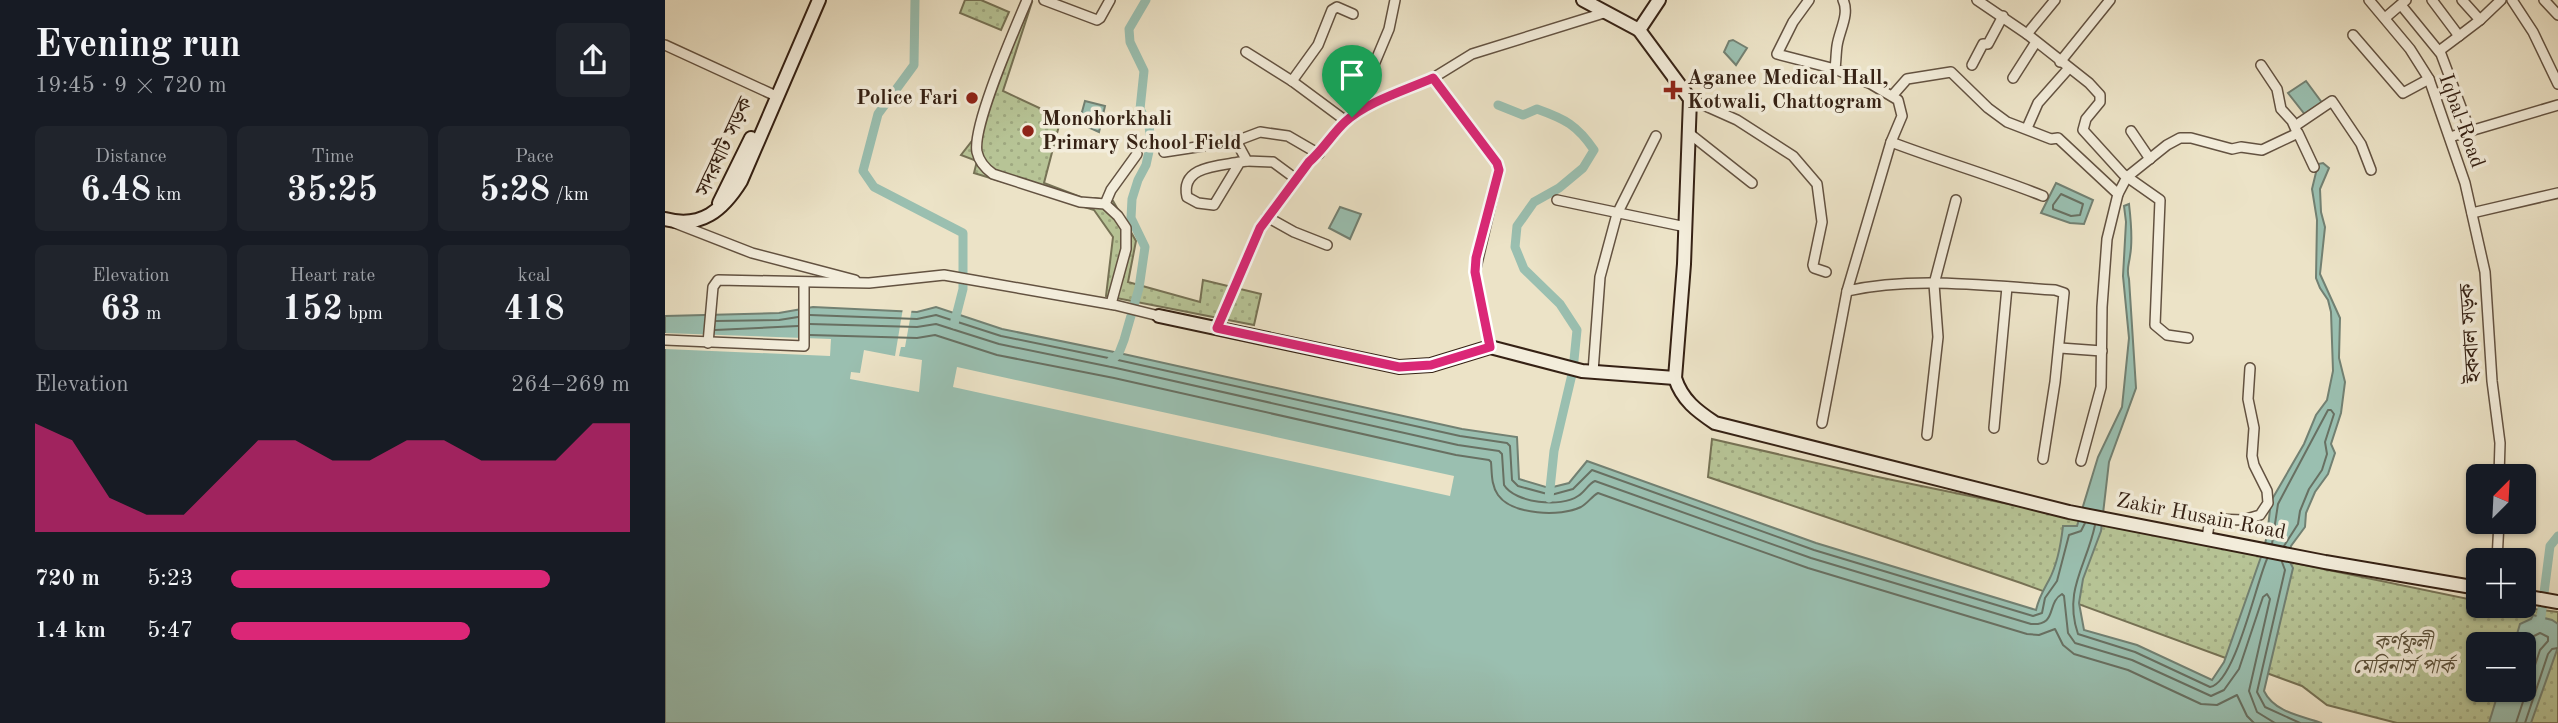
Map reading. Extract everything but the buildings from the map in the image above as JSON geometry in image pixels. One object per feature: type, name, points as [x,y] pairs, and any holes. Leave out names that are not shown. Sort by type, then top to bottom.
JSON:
[{"type":"street","name":"সদরঘাট সড়ক","points":[[666,219],[692,223],[714,212],[731,198],[741,181],[811,0]]},
{"type":"street","name":"সদরঘাট সড়ক","points":[[773,95],[819,0]]},
{"type":"street","points":[[1027,0],[985,111],[977,154],[987,170],[993,174],[1080,202],[1105,204],[1118,216],[1126,228],[1126,249],[1113,304]]},
{"type":"street","points":[[1044,0],[1097,20],[1110,0]]},
{"type":"street","points":[[1217,328],[1257,234],[1267,217],[1309,162],[1349,119],[1389,29],[1395,0]]},
{"type":"street","points":[[1583,0],[1639,30],[1690,99],[1737,120],[1793,156],[1817,184],[1822,222],[1813,265],[1826,272]]},
{"type":"street","points":[[1639,30],[1659,0]]},
{"type":"street","points":[[1809,0],[1793,22],[1777,54],[1835,69],[1892,96],[1902,107],[1902,116],[1891,142],[1847,291],[1822,423]]},
{"type":"street","points":[[1835,69],[1837,43],[1845,17],[1846,5],[1843,0]]},
{"type":"street","points":[[1978,0],[2027,34],[2089,83],[2100,95],[2100,102],[2086,119],[2083,130],[2127,177],[2160,200],[2155,325],[2167,335],[2188,338]]},
{"type":"street","points":[[2027,34],[2055,0]]},
{"type":"street","points":[[2027,128],[2038,103],[2110,0]]},
{"type":"street","name":"Iqbal Road","points":[[2369,0],[2410,49],[2429,79],[2466,188]]},
{"type":"street","points":[[2432,0],[2459,36]]},
{"type":"street","points":[[2462,0],[2480,20]]},
{"type":"street","points":[[2439,51],[2480,20],[2501,0]]},
{"type":"street","points":[[2512,0],[2533,32],[2558,84]]},
{"type":"street","points":[[2544,0],[2558,15]]},
{"type":"street","points":[[2385,18],[2404,2],[2439,51],[2470,131]]},
{"type":"street","points":[[1292,81],[1318,45],[1332,10],[1337,7],[1353,14]]},
{"type":"street","points":[[1349,119],[1379,102],[1433,78],[1472,54],[1607,12]]},
{"type":"street","points":[[1972,65],[1983,44],[1988,44],[2003,16]]},
{"type":"street","points":[[2353,35],[2403,93],[2429,79]]},
{"type":"street","points":[[2013,78],[2036,42]]},
{"type":"street","points":[[665,46],[773,95]]},
{"type":"street","points":[[1246,52],[1349,119]]},
{"type":"street","points":[[2261,65],[2277,89],[2281,109],[2297,130],[2314,167]]},
{"type":"street","points":[[1892,96],[1907,79],[1951,72],[1987,108],[2007,122],[2051,139],[2058,138],[2118,194]]},
{"type":"street","points":[[1433,78],[1497,163],[1499,170],[1476,258],[1475,272],[1490,347]]},
{"type":"street","points":[[708,343],[713,287],[718,280],[869,283],[944,275],[1113,304],[1399,367],[1431,365],[1490,347],[1560,367],[1675,378],[1686,227],[1690,99]]},
{"type":"street","points":[[2081,461],[2101,387],[2107,239],[2118,194],[2127,177],[2181,138],[2191,138],[2232,149],[2241,147],[2262,150],[2297,130],[2332,101],[2361,144],[2371,170]]},
{"type":"street","points":[[2450,136],[2558,105]]},
{"type":"street","points":[[2131,131],[2150,159]]},
{"type":"street","points":[[1164,152],[1236,141],[1260,132],[1287,136],[1319,154]]},
{"type":"street","points":[[1690,135],[1752,183]]},
{"type":"street","points":[[1587,371],[1600,277],[1617,214],[1657,136]]},
{"type":"street","points":[[1236,141],[1244,161]]},
{"type":"street","points":[[1891,142],[2043,196]]},
{"type":"street","points":[[1105,204],[1111,190],[1137,154]]},
{"type":"street","points":[[1244,161],[1214,205],[1198,203],[1187,197],[1185,188],[1197,170],[1244,161],[1273,162],[1296,179]]},
{"type":"street","name":"ইকবাল সড়ক","points":[[2466,188],[2485,272],[2500,464]]},
{"type":"street","points":[[2472,213],[2558,193]]},
{"type":"street","points":[[1557,200],[1686,227]]},
{"type":"street","points":[[1927,435],[1938,337],[1934,284],[1956,200]]},
{"type":"street","points":[[1267,217],[1294,232],[1327,245]]},
{"type":"street","points":[[666,219],[752,253],[869,283]]},
{"type":"street","points":[[665,340],[804,346],[804,283]]},
{"type":"street","points":[[1847,291],[1878,284],[1934,284],[2055,290],[2064,293],[2060,348],[2043,458]]},
{"type":"street","points":[[1994,428],[2007,287]]},
{"type":"street","points":[[2060,348],[2102,351]]},
{"type":"street","points":[[2207,538],[2209,525],[2215,519],[2243,520],[2260,515],[2267,503],[2267,491],[2252,456],[2254,428],[2248,400],[2250,368]]},
{"type":"street","name":"Zakir Husain Road","points":[[1675,378],[1679,390],[1694,409],[1715,423],[2069,512],[2325,562],[2466,586]]},
{"type":"street","points":[[2536,598],[2558,602]]},
{"type":"green space","points":[[965,0],[981,0],[1009,12],[1001,30],[960,13]]},
{"type":"green space","points":[[1023,0],[1032,2],[1003,91],[1061,118],[1044,183],[1091,201],[1095,198],[1113,201],[1136,241],[1128,282],[1200,302],[1203,280],[1261,294],[1254,325],[1106,296],[1113,237],[1094,210],[974,173],[977,161],[961,155],[978,133],[982,102]]},
{"type":"green space","name":"কর্ণফুলী মেরিনার্স পার্ক","points":[[1712,439],[1873,476],[2466,599],[2466,618],[2536,618],[2536,609],[2558,612],[2558,723],[2397,723],[2327,705],[2302,686],[2021,583],[1708,477]]},
{"type":"water","points":[[1733,40],[1747,48],[1736,65],[1724,52],[1729,41]]},
{"type":"water","points":[[2306,81],[2323,104],[2306,116],[2288,93]]},
{"type":"water","points":[[1085,101],[1105,106],[1099,132],[1079,123]]},
{"type":"water","points":[[2323,163],[2329,168],[2320,189],[2325,227],[2320,274],[2340,318],[2339,358],[2345,382],[2341,413],[2331,444],[2335,453],[2328,474],[2315,492],[2306,513],[2305,527],[2291,546],[2288,558],[2293,568],[2264,691],[2281,709],[2322,723],[665,723],[665,316],[779,313],[813,307],[917,312],[936,307],[1002,329],[1462,429],[1517,437],[1519,479],[1549,488],[1569,483],[1587,461],[1816,543],[2036,610],[2055,567],[2063,526],[2077,526],[2098,457],[2122,407],[2129,338],[2123,276],[2126,222],[2124,206],[2129,204],[2132,237],[2128,272],[2136,388],[2109,462],[2101,531],[2083,579],[2079,603],[2084,630],[2137,645],[2212,680],[2224,662],[2262,554],[2271,501],[2304,444],[2316,415],[2327,400],[2333,371],[2331,312],[2316,278],[2317,220],[2312,189],[2318,164]]},
{"type":"water","points":[[2056,183],[2093,200],[2084,224],[2070,223],[2041,213]]},
{"type":"water","points":[[1340,207],[1361,214],[1350,239],[1329,228]]},
{"type":"water","points":[[2536,616],[2558,624],[2558,647],[2531,723],[2489,723],[2495,702],[2536,702],[2536,632],[2518,632],[2520,624]]},
{"type":"pier","points":[[903,308],[912,308],[905,347],[901,347],[899,356],[922,360],[919,392],[850,379],[851,372],[860,373],[864,350],[895,356]]},
{"type":"pier","points":[[665,333],[831,339],[830,356],[665,349]]},
{"type":"pier","points":[[957,367],[1454,476],[1450,496],[953,387]]},
{"type":"waterway","points":[[915,0],[914,65],[878,114],[863,171],[874,187],[963,233],[963,289],[954,324]]},
{"type":"waterway","points":[[1111,361],[1119,353],[1124,340],[1139,288],[1145,247],[1131,218],[1132,199],[1146,165],[1151,142],[1149,126],[1140,109],[1144,71],[1130,42],[1129,29],[1146,0]]},
{"type":"waterway","points":[[1498,105],[1523,115],[1537,109],[1555,116],[1582,134],[1594,150],[1583,168],[1559,188],[1534,202],[1517,226],[1515,247],[1524,269],[1560,304],[1577,330],[1573,370],[1554,451],[1549,498]]},
{"type":"waterway","points":[[2538,626],[2550,546],[2558,536]]},
{"type":"place","name":"Aganee Medical Hall, Kotwali, Chattogram","points":[[1673,90]]},
{"type":"place","name":"Police Fari","points":[[972,98]]},
{"type":"place","name":"Monohorkhali Primary School Field","points":[[1028,131]]},
{"type":"route","points":[[1433,78],[1497,163],[1499,174],[1476,258],[1475,272],[1490,347],[1431,365],[1399,367],[1217,328],[1260,228],[1309,162],[1352,117],[1433,78]]}]
